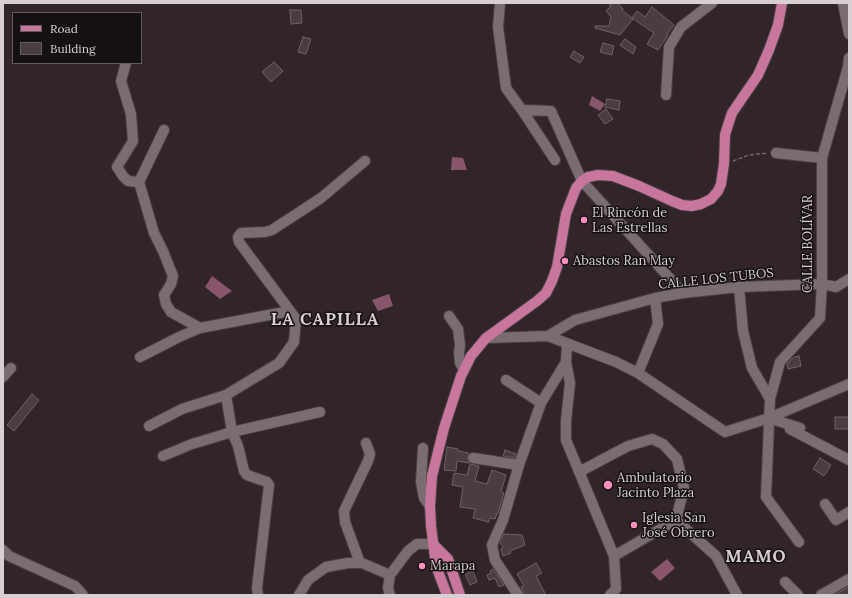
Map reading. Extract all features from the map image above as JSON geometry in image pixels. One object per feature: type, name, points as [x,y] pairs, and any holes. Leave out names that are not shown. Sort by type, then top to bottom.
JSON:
[{"type":"main road","points":[[447,595],[436,566],[430,506],[432,476],[444,428],[464,370],[471,356],[486,338],[537,302],[546,293],[557,267],[566,214],[576,188],[582,181],[588,177],[598,175],[613,176],[682,205],[692,206],[701,204],[711,198],[718,191],[721,184],[724,164],[725,135],[732,113],[761,69],[778,25],[782,3]]},
{"type":"main road","points":[[434,544],[448,560],[460,595]]},
{"type":"street","points":[[500,3],[498,27],[506,88],[555,160]]},
{"type":"street","points":[[666,95],[669,47],[681,27],[712,3]]},
{"type":"street","points":[[843,3],[849,34]]},
{"type":"street","name":"CALLE BOLÍVAR","points":[[799,542],[766,497],[770,399],[780,362],[820,318],[822,284],[822,158],[848,67],[849,58]]},
{"type":"street","points":[[126,64],[121,81],[131,114],[133,141],[117,167],[128,181],[139,182]]},
{"type":"street","points":[[522,110],[551,111],[582,181],[683,293]]},
{"type":"street","points":[[164,130],[139,182],[154,233],[164,251],[173,276],[164,295],[166,304],[171,312],[200,328]]},
{"type":"street","points":[[776,153],[822,158]]},
{"type":"street","points":[[149,426],[182,409],[226,395],[279,363],[294,342],[296,319],[242,248],[238,237],[241,233],[265,232],[272,230],[321,198],[364,161]]},
{"type":"street","name":"CALLE LOS TUBOS","points":[[548,336],[575,320],[655,298],[683,293],[739,287],[822,284],[836,287],[849,279]]},
{"type":"street","points":[[739,287],[743,331],[752,368],[770,399]]},
{"type":"street","points":[[638,373],[658,324],[655,298]]},
{"type":"street","points":[[140,357],[200,328],[290,311]]},
{"type":"street","points":[[449,316],[458,329],[460,363],[464,370]]},
{"type":"street","points":[[486,338],[548,336],[568,345],[616,362],[638,373],[725,432],[769,418],[849,384]]},
{"type":"street","points":[[568,345],[566,362],[570,383],[566,421],[566,440],[614,556],[616,589],[610,595]]},
{"type":"street","points":[[518,595],[495,560],[492,545],[503,520],[519,465],[541,403],[566,362]]},
{"type":"street","points":[[3,377],[11,368]]},
{"type":"street","points":[[506,380],[541,403]]},
{"type":"street","points":[[226,395],[232,432],[238,446],[245,473],[267,482],[268,485],[257,588],[258,595]]},
{"type":"street","points":[[163,456],[192,444],[232,432],[320,412]]},
{"type":"street","points":[[769,418],[800,428]]},
{"type":"street","points":[[769,418],[849,460]]},
{"type":"street","points":[[579,472],[628,446],[652,439],[663,444],[676,460],[684,488],[676,520],[614,556]]},
{"type":"street","points":[[360,563],[345,522],[344,511],[368,461],[370,454],[366,444]]},
{"type":"street","points":[[423,448],[421,482],[424,498],[430,506]]},
{"type":"street","points":[[474,458],[519,465]]},
{"type":"street","points":[[825,504],[836,520],[849,512]]},
{"type":"street","points":[[676,520],[716,556],[737,595]]},
{"type":"street","points":[[390,595],[388,588],[390,575],[408,551],[417,544],[434,544]]},
{"type":"street","points":[[3,550],[9,556],[75,586],[83,595]]},
{"type":"street","points":[[299,595],[308,580],[326,567],[348,563],[360,563],[390,575]]},
{"type":"street","points":[[821,595],[849,579]]},
{"type":"street","points":[[785,582],[798,595]]},
{"type":"path","points":[[724,164],[749,155],[776,153]]},
{"type":"shaded area","points":[[592,96],[605,104],[600,111],[589,105]]},
{"type":"shaded area","points":[[452,157],[463,158],[467,170],[451,170]]},
{"type":"shaded area","points":[[212,276],[232,291],[220,299],[205,287]]},
{"type":"shaded area","points":[[389,294],[393,306],[378,311],[372,300]]},
{"type":"shaded area","points":[[667,559],[675,568],[660,581],[651,572]]},
{"type":"building","points":[[608,3],[618,3],[623,9],[622,10],[633,19],[620,35],[595,28],[595,26],[609,26],[611,17],[606,11],[611,6]]},
{"type":"building","points":[[652,7],[674,25],[658,50],[647,44],[654,33],[632,18],[637,11],[645,17]]},
{"type":"building","points":[[290,10],[301,10],[302,23],[291,24]]},
{"type":"building","points":[[303,37],[311,39],[306,54],[298,52]]},
{"type":"building","points":[[625,39],[636,47],[633,54],[620,45]]},
{"type":"building","points":[[603,43],[614,46],[612,55],[600,52]]},
{"type":"building","points":[[574,51],[584,57],[580,63],[570,57]]},
{"type":"building","points":[[274,62],[283,71],[271,82],[262,72]]},
{"type":"building","points":[[607,99],[620,101],[619,110],[605,107]]},
{"type":"building","points":[[606,109],[613,119],[605,124],[598,115]]},
{"type":"building","points":[[799,356],[801,366],[788,369],[787,364],[794,357]]},
{"type":"building","points":[[32,394],[39,400],[14,431],[7,425]]},
{"type":"building","points":[[835,417],[849,417],[849,429],[835,429]]},
{"type":"building","points":[[447,447],[469,453],[467,457],[469,463],[457,461],[456,471],[444,470]]},
{"type":"building","points":[[505,450],[516,454],[515,458],[503,456]]},
{"type":"building","points":[[820,458],[831,465],[824,476],[813,469]]},
{"type":"building","points":[[470,464],[479,466],[475,481],[487,484],[492,470],[506,475],[501,492],[504,493],[498,513],[495,519],[490,518],[489,522],[473,518],[475,509],[460,507],[463,487],[452,485],[454,473],[467,475]]},
{"type":"building","points":[[504,534],[522,535],[525,545],[510,551],[511,553],[503,556],[501,549],[503,548],[500,542]]},
{"type":"building","points":[[536,563],[542,573],[536,576],[546,595],[525,595],[521,587],[524,586],[517,574]]},
{"type":"building","points":[[493,569],[504,585],[499,587],[495,578],[489,580],[487,575],[491,573],[490,571]]},
{"type":"building","points":[[473,571],[477,582],[470,585],[465,574]]},
{"type":"building","points":[[849,587],[849,595],[834,595],[845,589]]},
{"type":"place","name":"El Rincón de Las Estrellas","points":[[584,220]]},
{"type":"place","name":"Abastos Ran May","points":[[565,261]]},
{"type":"place","name":"Ambulatorio Jacinto Plaza","points":[[608,485]]},
{"type":"place","name":"Iglesia San José Obrero","points":[[634,525]]},
{"type":"place","name":"Marapa","points":[[422,566]]},
{"type":"district","name":"LA CAPILLA","points":[[325,320]]},
{"type":"district","name":"MAMO","points":[[756,557]]}]
